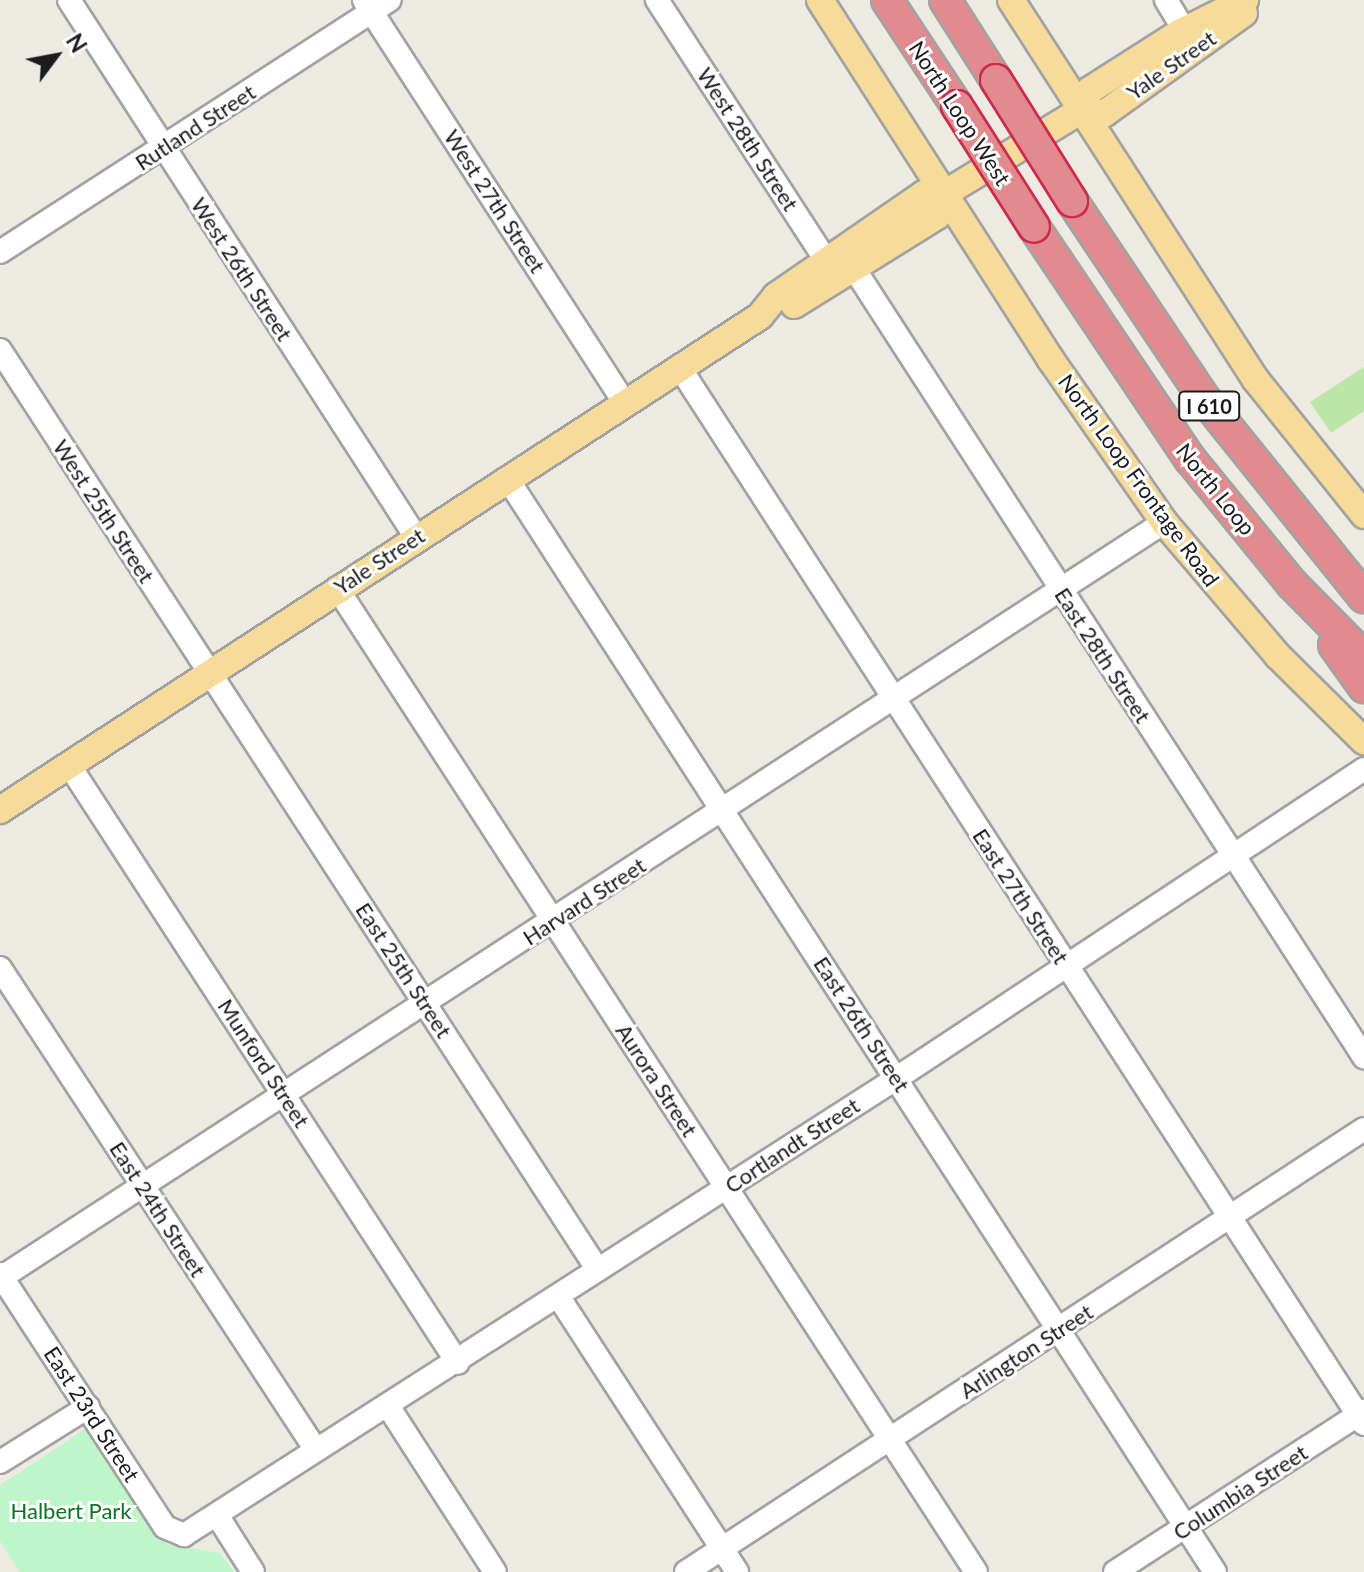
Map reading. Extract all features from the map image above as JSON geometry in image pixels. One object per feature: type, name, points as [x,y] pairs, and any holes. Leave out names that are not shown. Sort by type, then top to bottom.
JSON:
[{"type":"highway","name":"North Loop West","points":[[887,0],[1034,227]]},
{"type":"highway","name":"North Loop","points":[[945,0],[1072,201],[1203,397],[1364,597]]},
{"type":"highway","name":"North Loop","points":[[1034,227],[1190,459],[1292,584],[1364,657]]},
{"type":"highway","points":[[1292,584],[1364,687]]},
{"type":"main road","name":"North Loop Frontage Road","points":[[820,0],[1071,389],[1164,522],[1278,656],[1364,741]]},
{"type":"main road","points":[[1011,0],[1256,380],[1364,515]]},
{"type":"main road","name":"Yale Street","points":[[1189,39],[1245,0]]},
{"type":"main road","name":"Yale Street","points":[[1,808],[760,316],[776,296],[841,266],[924,194],[944,194],[1080,111],[1090,90],[1256,0]]},
{"type":"street","name":"West 26th Street","points":[[69,0],[416,537]]},
{"type":"street","name":"West 28th Street","points":[[657,0],[841,266]]},
{"type":"street","points":[[1166,0],[1189,39]]},
{"type":"street","name":"Rutland Street","points":[[0,252],[164,148],[376,4]]},
{"type":"street","name":"West 27th Street","points":[[376,4],[625,403]]},
{"type":"street","name":"East 28th Street","points":[[841,266],[1062,590],[1364,1057]]},
{"type":"street","name":"West 25th Street","points":[[0,350],[209,671]]},
{"type":"street","name":"East 27th Street","points":[[680,368],[1362,1417]]},
{"type":"street","name":"East 26th Street","points":[[507,478],[726,811],[1215,1572]]},
{"type":"street","name":"Harvard Street","points":[[1,1275],[726,811],[1164,522]]},
{"type":"street","name":"Aurora Street","points":[[337,588],[976,1572]]},
{"type":"street","name":"East 25th Street","points":[[209,671],[598,1270]]},
{"type":"street","name":"Munford Street","points":[[69,765],[458,1363]]},
{"type":"street","name":"Cortlandt Street","points":[[217,1515],[458,1363],[897,1078],[1364,769]]},
{"type":"street","name":"East 24th Street","points":[[0,968],[316,1450]]},
{"type":"street","name":"Arlington Street","points":[[686,1572],[1364,1129]]},
{"type":"street","name":"East 23rd Street","points":[[1,1275],[170,1532],[184,1535],[217,1515]]},
{"type":"street","points":[[558,1296],[737,1572]]},
{"type":"street","points":[[388,1406],[495,1572]]},
{"type":"street","points":[[0,1462],[88,1407]]},
{"type":"street","name":"Columbia Street","points":[[1115,1572],[1362,1417]]},
{"type":"street","points":[[217,1515],[253,1572]]},
{"type":"green space","points":[[1364,367],[1364,411],[1331,433],[1310,402]]},
{"type":"green space","name":"Halbert Park","points":[[93,1424],[166,1544],[220,1553],[234,1572],[20,1572],[0,1541],[0,1485]]}]
